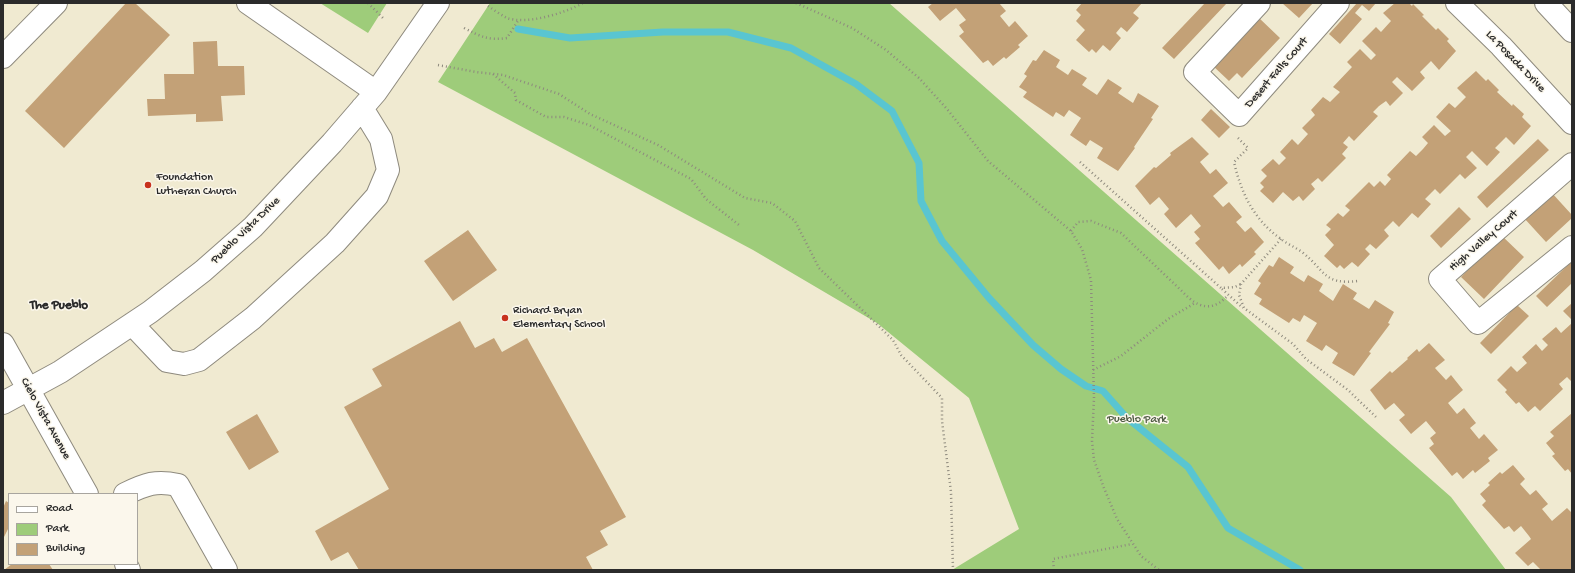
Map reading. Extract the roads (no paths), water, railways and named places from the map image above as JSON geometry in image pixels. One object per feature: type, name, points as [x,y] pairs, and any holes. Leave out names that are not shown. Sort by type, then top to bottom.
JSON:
[{"type":"street","points":[[3,56],[56,3]]},
{"type":"street","points":[[248,3],[376,92]]},
{"type":"street","name":"Pueblo Vista Drive","points":[[3,403],[60,372],[132,324],[203,271],[253,227],[332,143],[376,92],[438,3]]},
{"type":"street","name":"Desert Falls Court","points":[[1259,3],[1195,72],[1240,115],[1338,3]]},
{"type":"street","name":"La Posada Drive","points":[[1456,3],[1501,46],[1572,123]]},
{"type":"street","points":[[1546,3],[1572,31]]},
{"type":"street","points":[[132,324],[167,361],[184,364],[199,360],[253,318],[335,243],[377,196],[388,170],[381,139],[362,108]]},
{"type":"street","name":"High Valley Court","points":[[1572,164],[1440,279],[1478,323],[1572,247]]},
{"type":"street","name":"Cielo Vista Avenue","points":[[3,344],[86,493]]},
{"type":"street","points":[[127,493],[140,487],[161,482],[178,485],[226,570]]},
{"type":"waterway","points":[[518,29],[570,38],[663,32],[728,32],[791,48],[856,84],[892,111],[919,163],[921,201],[942,241],[989,298],[1033,345],[1061,369],[1086,386],[1103,391],[1127,418],[1188,467],[1228,528],[1300,570]]},
{"type":"place","name":"Foundation Lutheran Church","points":[[148,185]]},
{"type":"place","name":"Richard Bryan Elementary School","points":[[505,318]]},
{"type":"district","name":"The Pueblo","points":[[59,306]]},
{"type":"park label","name":"Pueblo Park","points":[[1137,420]]}]
